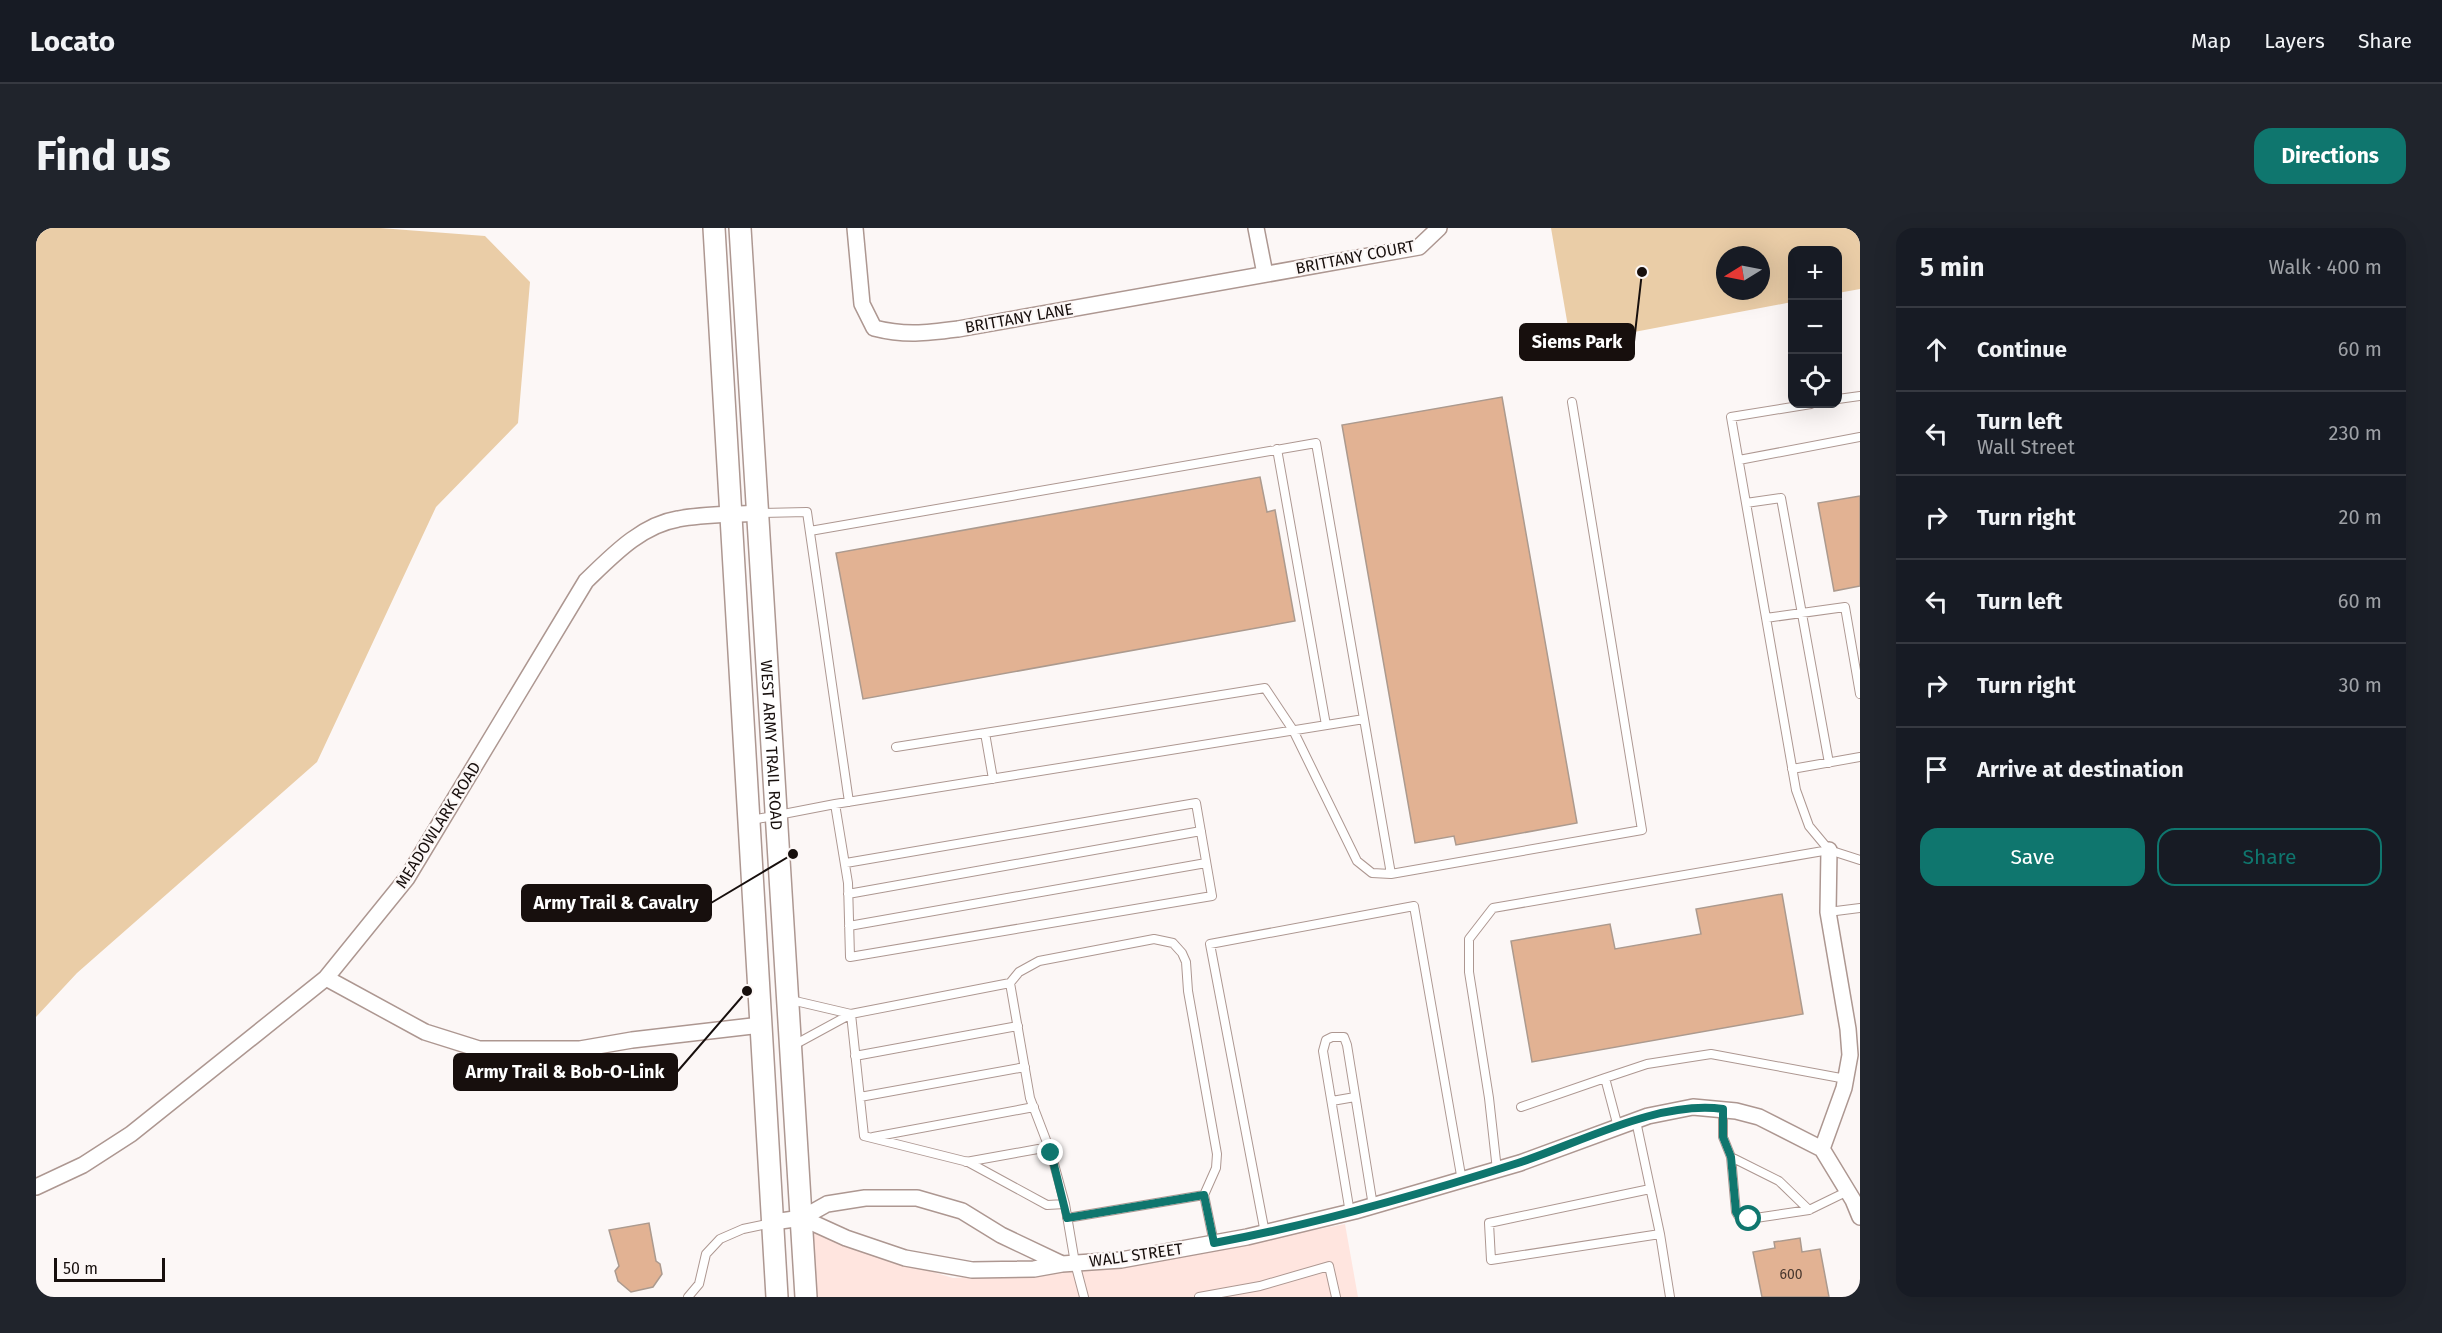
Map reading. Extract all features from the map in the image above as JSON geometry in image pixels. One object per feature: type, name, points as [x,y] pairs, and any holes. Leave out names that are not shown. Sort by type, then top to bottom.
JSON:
[{"type":"main road","name":"WEST ARMY TRAIL ROAD","points":[[714,228],[777,1297]]},
{"type":"main road","name":"WEST ARMY TRAIL ROAD","points":[[740,228],[806,1297]]},
{"type":"street","name":"BRITTANY LANE","points":[[855,228],[862,304],[874,328],[897,334],[958,329],[1265,274]]},
{"type":"street","points":[[1256,228],[1265,274]]},
{"type":"street","name":"BRITTANY COURT","points":[[1265,274],[1419,247],[1439,228]]},
{"type":"street","name":"MEADOWLARK ROAD","points":[[36,1187],[83,1165],[131,1134],[326,978],[407,878],[586,581],[613,554],[647,530],[676,519],[757,513]]},
{"type":"street","points":[[1829,850],[1828,912],[1850,1042],[1846,1079],[1822,1149],[1848,1191],[1860,1217]]},
{"type":"street","points":[[326,978],[425,1032],[461,1045],[492,1050],[580,1049],[632,1040],[762,1025]]},
{"type":"street","name":"WALL STREET","points":[[802,1218],[846,1238],[905,1258],[972,1270],[1034,1269],[1121,1260],[1264,1233],[1350,1213],[1497,1170],[1618,1127],[1680,1109],[1723,1109],[1759,1117],[1822,1149]]},
{"type":"street","name":"WALL STREET","points":[[773,1222],[802,1218],[827,1204],[865,1198],[917,1198],[962,1211],[1001,1235],[1069,1264]]},
{"type":"lane","points":[[1842,398],[1860,396]]},
{"type":"lane","points":[[896,747],[1265,688],[1293,730],[1357,861],[1372,873],[1391,874],[1642,830],[1572,402]]},
{"type":"lane","points":[[1788,408],[1731,417],[1796,790],[1809,826],[1829,850]]},
{"type":"lane","points":[[1739,460],[1860,437]]},
{"type":"lane","points":[[810,531],[1316,442],[1391,874]]},
{"type":"lane","points":[[1277,449],[1326,725]]},
{"type":"lane","points":[[1746,503],[1781,498],[1829,763]]},
{"type":"lane","points":[[757,513],[807,512],[849,802]]},
{"type":"lane","points":[[1766,618],[1845,607],[1860,694]]},
{"type":"lane","points":[[750,820],[993,778],[1364,719]]},
{"type":"lane","points":[[985,733],[993,778]]},
{"type":"lane","points":[[1792,769],[1860,757]]},
{"type":"lane","points":[[835,804],[846,863],[850,957],[1212,896],[1196,804],[846,863]]},
{"type":"lane","points":[[848,894],[1201,831]]},
{"type":"lane","points":[[1497,1170],[1489,1098],[1469,972],[1469,939],[1493,908],[1829,850],[1860,860]]},
{"type":"lane","points":[[849,926],[1206,863]]},
{"type":"lane","points":[[1264,1233],[1210,944],[1414,906],[1462,1181]]},
{"type":"lane","points":[[1828,912],[1860,908]]},
{"type":"lane","points":[[791,1046],[851,1014],[1010,983],[1019,972],[1039,961],[1154,939],[1173,943],[1186,962],[1188,991],[1217,1154],[1214,1174],[1204,1195],[1214,1243]]},
{"type":"lane","points":[[1010,983],[1034,1107],[1049,1147],[1065,1204],[1069,1264],[1084,1297]]},
{"type":"lane","points":[[788,1000],[851,1014]]},
{"type":"lane","points":[[851,1014],[864,1136],[966,1162],[1047,1205],[1065,1204]]},
{"type":"lane","points":[[855,1056],[1018,1026]]},
{"type":"lane","points":[[1350,1213],[1323,1051],[1326,1040],[1332,1037],[1344,1037],[1347,1045],[1374,1206]]},
{"type":"lane","points":[[1521,1107],[1647,1064],[1711,1054],[1846,1079]]},
{"type":"lane","points":[[860,1096],[1025,1067]]},
{"type":"lane","points":[[1605,1078],[1618,1127]]},
{"type":"lane","points":[[1332,1101],[1355,1097]]},
{"type":"lane","points":[[869,1138],[1034,1107]]},
{"type":"lane","points":[[1723,1109],[1723,1137],[1731,1157],[1736,1212],[1739,1217],[1749,1219],[1809,1210],[1848,1191]]},
{"type":"lane","points":[[1636,1121],[1660,1234],[1670,1297]]},
{"type":"lane","points":[[966,1162],[1049,1147]]},
{"type":"lane","points":[[1731,1157],[1779,1180],[1809,1210]]},
{"type":"lane","points":[[1650,1189],[1489,1223],[1491,1260],[1660,1234]]},
{"type":"lane","points":[[1067,1218],[1204,1195]]},
{"type":"lane","points":[[688,1297],[699,1284],[706,1254],[720,1239],[743,1229],[773,1222]]},
{"type":"lane","points":[[1199,1297],[1260,1286],[1329,1266],[1336,1297]]},
{"type":"shaded area","points":[[36,228],[380,228],[485,236],[530,282],[518,423],[436,507],[317,762],[77,973],[36,1017]]},
{"type":"shaded area","points":[[1551,228],[1860,228],[1860,289],[1842,292],[1842,246],[1788,246],[1788,303],[1571,344]]},
{"type":"shaded area","points":[[1345,1224],[1358,1297],[814,1297],[810,1231],[867,1252],[953,1278],[1122,1268]]},
{"type":"building","points":[[1502,397],[1577,823],[1456,845],[1454,836],[1415,843],[1342,425]]},
{"type":"building","points":[[1260,477],[1267,512],[1275,510],[1295,621],[863,699],[836,553]]},
{"type":"building","points":[[1860,496],[1860,586],[1834,591],[1818,503]]},
{"type":"building","points":[[1782,894],[1803,1014],[1532,1062],[1511,941],[1610,924],[1615,949],[1701,934],[1696,909]]},
{"type":"building","points":[[649,1223],[656,1261],[660,1264],[662,1274],[653,1287],[631,1292],[618,1281],[615,1271],[619,1266],[609,1230]]},
{"type":"building","points":[[1800,1238],[1802,1252],[1820,1249],[1829,1297],[1762,1297],[1753,1252],[1775,1248],[1774,1242]]},
{"type":"place","name":"Siems Park","points":[[1642,272]]},
{"type":"place","name":"Army Trail & Cavalry","points":[[793,854]]},
{"type":"place","name":"Army Trail & Bob-O-Link","points":[[747,991]]},
{"type":"route","points":[[1051,1153],[1067,1218],[1204,1195],[1214,1243],[1355,1211],[1438,1188],[1520,1162],[1648,1116],[1693,1107],[1715,1108],[1723,1109],[1723,1137],[1731,1157],[1736,1212],[1739,1217],[1749,1219]]}]
